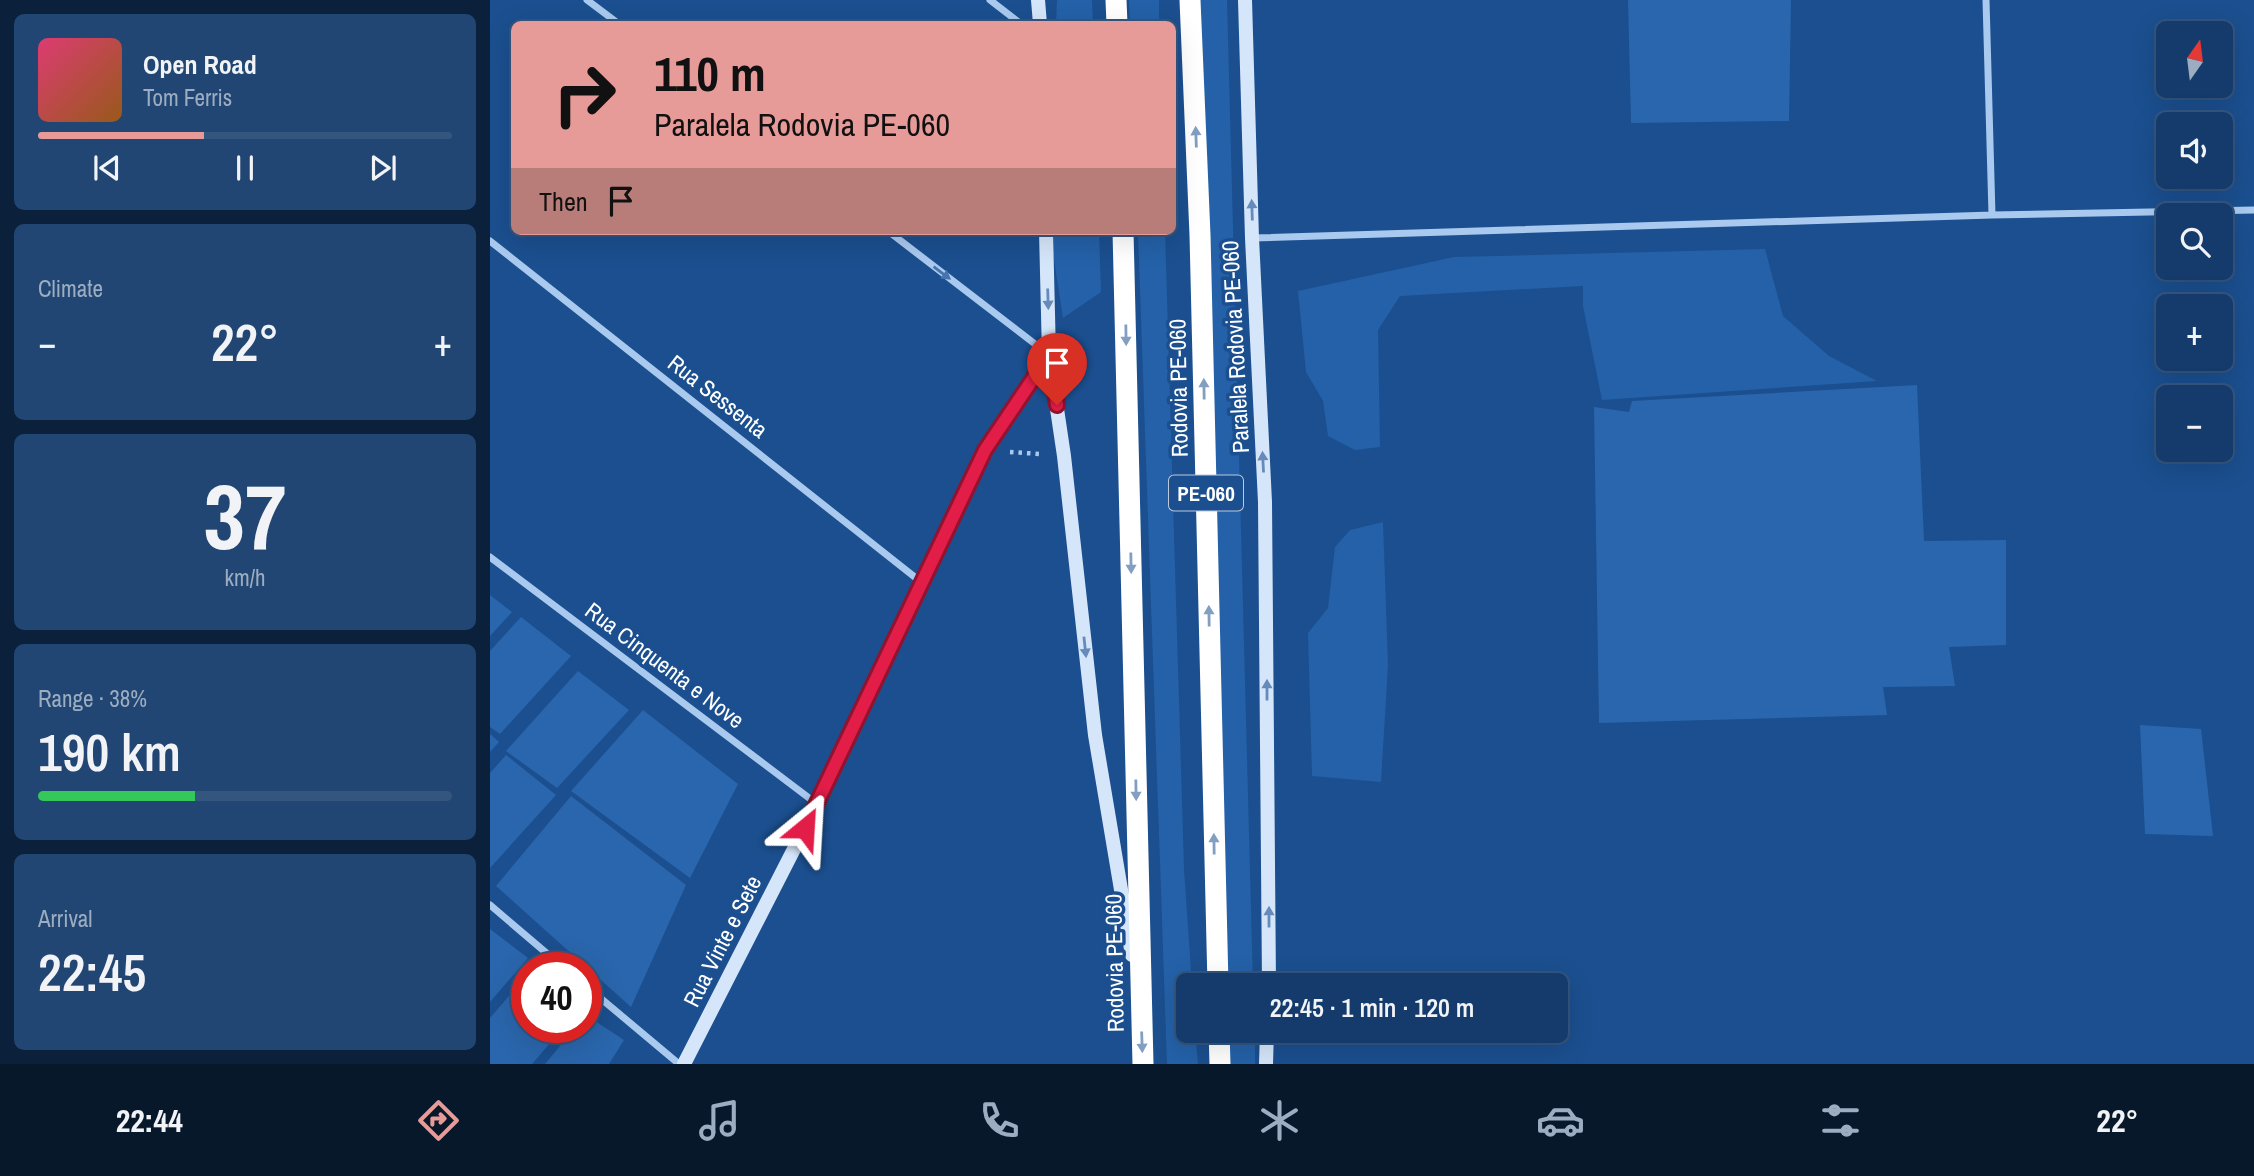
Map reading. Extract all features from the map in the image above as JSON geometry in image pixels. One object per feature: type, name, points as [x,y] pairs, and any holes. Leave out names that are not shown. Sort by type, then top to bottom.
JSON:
[{"type":"highway","points":[[1116,0],[1116,21]]},
{"type":"highway","name":"Rodovia PE-060","points":[[1190,0],[1200,235],[1218,973]]},
{"type":"highway","name":"Rodovia PE-060","points":[[1123,235],[1143,1064]]},
{"type":"highway","points":[[1219,1043],[1220,1064]]},
{"type":"main road","points":[[1038,0],[1040,21]]},
{"type":"main road","name":"Paralela Rodovia PE-060","points":[[1245,0],[1252,238],[1265,502],[1269,973]]},
{"type":"main road","points":[[1046,235],[1049,355],[1064,456],[1095,735],[1140,1002]]},
{"type":"main road","name":"Rua Vinte e Sete","points":[[684,1064],[817,804],[985,450],[1049,355]]},
{"type":"main road","points":[[1266,1064],[1267,1043]]},
{"type":"street","points":[[587,0],[615,21]]},
{"type":"street","points":[[990,0],[1017,21]]},
{"type":"street","points":[[1986,0],[1992,215]]},
{"type":"street","points":[[1252,238],[1992,215],[2254,210]]},
{"type":"street","points":[[893,235],[1049,355]]},
{"type":"street","name":"Rua Sessenta","points":[[490,241],[921,582]]},
{"type":"street","name":"Rua Cinquenta e Nove","points":[[490,557],[817,804]]},
{"type":"street","points":[[490,905],[545,952]]},
{"type":"street","points":[[602,999],[679,1064]]},
{"type":"path","points":[[985,450],[1064,456]]},
{"type":"shaded area","points":[[1057,0],[1092,0],[1093,21],[1056,21]]},
{"type":"shaded area","points":[[1129,0],[1159,0],[1159,21],[1130,21]]},
{"type":"shaded area","points":[[1197,0],[1227,0],[1253,973],[1228,973]]},
{"type":"shaded area","points":[[1054,235],[1099,235],[1101,292],[1063,318],[1053,253]]},
{"type":"shaded area","points":[[1138,235],[1165,235],[1184,869],[1191,973],[1176,973],[1176,1043],[1196,1043],[1198,1064],[1167,1064]]},
{"type":"shaded area","points":[[1765,249],[1783,316],[1829,356],[1877,381],[1602,400],[1583,306],[1583,286],[1400,296],[1378,330],[1380,447],[1355,450],[1328,436],[1323,401],[1306,372],[1298,291],[1454,257]]},
{"type":"shaded area","points":[[1383,522],[1388,665],[1381,782],[1312,776],[1308,633],[1328,608],[1335,547],[1350,530]]},
{"type":"shaded area","points":[[1229,1043],[1255,1043],[1255,1064],[1230,1064]]},
{"type":"building","points":[[1628,0],[1791,0],[1789,121],[1631,123]]},
{"type":"building","points":[[1917,385],[1924,541],[2006,540],[2006,645],[1949,647],[1955,686],[1883,687],[1887,715],[1599,723],[1594,407],[1629,412],[1632,401]]},
{"type":"building","points":[[490,595],[512,612],[490,636]]},
{"type":"building","points":[[521,617],[571,656],[500,734],[490,727],[490,651]]},
{"type":"building","points":[[578,671],[629,710],[557,788],[506,751]]},
{"type":"building","points":[[643,710],[738,784],[690,878],[571,791]]},
{"type":"building","points":[[2140,725],[2201,729],[2213,836],[2145,834]]},
{"type":"building","points":[[490,734],[499,742],[490,752]]},
{"type":"building","points":[[506,755],[556,795],[490,868],[490,773]]},
{"type":"building","points":[[571,796],[686,885],[631,1007],[602,981],[602,952],[570,952],[496,886]]},
{"type":"building","points":[[490,929],[520,952],[511,952],[511,978],[490,1002]]},
{"type":"building","points":[[511,994],[511,1043],[550,1043],[532,1064],[490,1064],[490,1018]]},
{"type":"building","points":[[602,1026],[624,1040],[609,1064],[545,1064],[563,1043],[602,1043]]},
{"type":"route","points":[[805,828],[985,450],[1049,355],[1057,405]]}]
